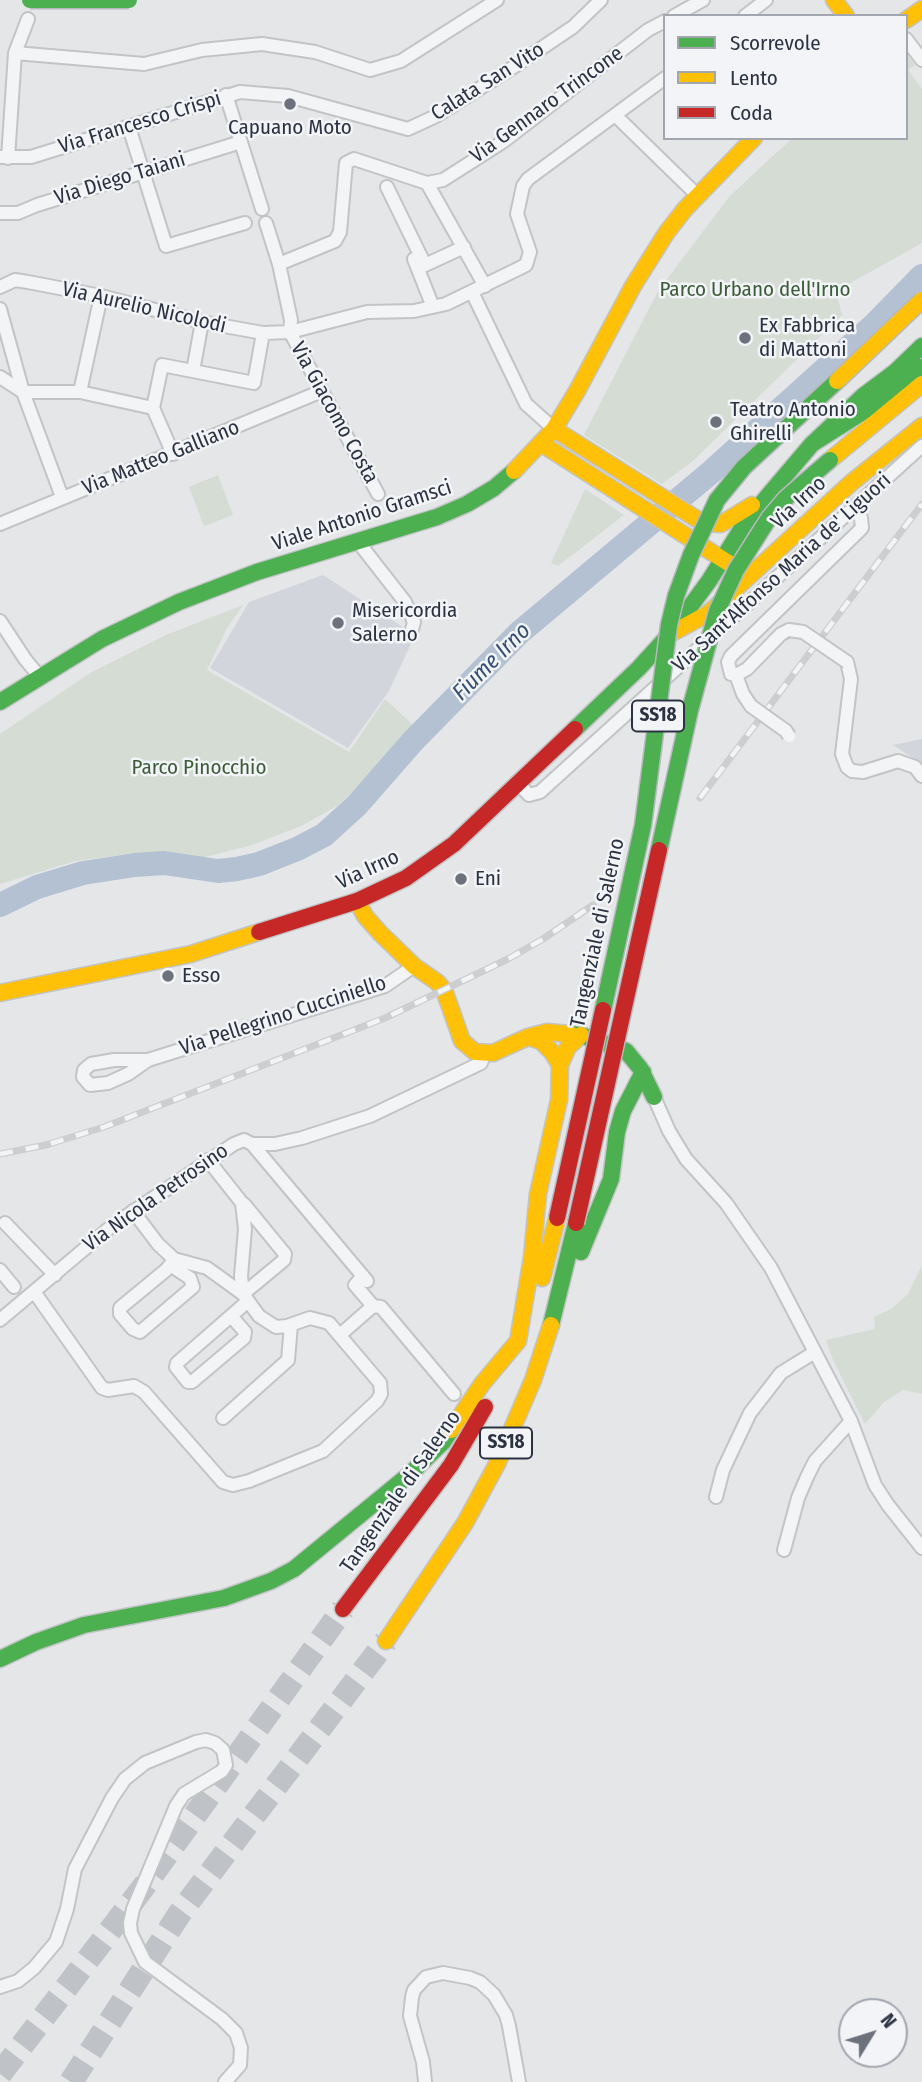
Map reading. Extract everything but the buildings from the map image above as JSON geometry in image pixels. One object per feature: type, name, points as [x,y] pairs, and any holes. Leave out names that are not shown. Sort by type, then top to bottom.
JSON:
[{"type":"main road","points":[[30,0],[129,0]]},
{"type":"main road","name":"Viale Antonio Gramsci","points":[[0,702],[103,639],[215,586],[437,517],[494,488],[542,444],[554,429],[633,286],[667,232],[697,195],[752,140]]},
{"type":"main road","name":"Tangenziale di Salerno","points":[[343,1609],[451,1465],[481,1414],[518,1341],[544,1274],[643,825],[669,625],[691,555],[717,500],[744,467],[922,300]]},
{"type":"main road","points":[[812,444],[922,346]]},
{"type":"main road","name":"Via Irno","points":[[0,993],[191,954],[357,901],[406,878],[454,844],[639,668],[670,634],[745,523],[812,444],[866,410],[922,367]]},
{"type":"main road","name":"SS18","points":[[830,460],[922,384]]},
{"type":"main road","points":[[830,460],[922,404]]},
{"type":"main road","name":"Via Irno","points":[[670,634],[709,613],[851,482],[922,426]]},
{"type":"main road","points":[[554,429],[696,519],[710,524],[725,522],[744,511],[782,480]]},
{"type":"main road","points":[[542,444],[721,559],[740,568],[766,562]]},
{"type":"main road","name":"Tangenziale di Salerno","points":[[386,1641],[465,1523],[497,1464],[533,1380],[548,1336],[576,1223],[690,710],[717,611],[736,570],[769,518],[786,498],[830,460]]},
{"type":"main road","points":[[782,480],[778,491],[786,509],[804,517],[816,515]]},
{"type":"main road","points":[[702,545],[709,568],[709,580]]},
{"type":"main road","points":[[357,901],[365,916],[380,933],[414,966],[436,980],[444,990],[461,1041],[475,1052],[493,1053],[528,1037],[547,1032],[581,1035],[626,1051],[643,1072],[654,1097],[627,1101]]},
{"type":"main road","points":[[0,1659],[83,1625],[224,1598],[252,1590],[294,1569],[427,1459],[443,1441],[482,1384],[518,1341],[533,1257],[538,1194],[559,1100],[560,1065],[568,1047],[581,1035]]},
{"type":"main road","points":[[528,1037],[541,1041],[560,1065]]},
{"type":"main road","points":[[533,1380],[555,1339],[583,1247],[611,1180],[617,1132],[627,1101],[643,1072]]},
{"type":"street","points":[[15,53],[144,64],[202,50],[262,44],[315,51],[370,70],[401,61],[497,0]]},
{"type":"street","name":"Calata San Vito","points":[[322,104],[408,129],[573,27],[601,0]]},
{"type":"street","points":[[748,14],[766,0]]},
{"type":"street","points":[[677,14],[694,2]]},
{"type":"street","points":[[4,157],[15,53],[28,19]]},
{"type":"street","name":"Via Gennaro Trincone","points":[[427,183],[443,180],[504,141],[648,30],[663,22]]},
{"type":"street","points":[[908,42],[922,60]]},
{"type":"street","name":"Via Aurelio Nicolodi","points":[[0,287],[15,280],[101,296],[202,322],[263,332],[290,332],[367,312],[414,311],[446,304],[526,265],[530,253],[517,214],[523,186],[528,179],[663,79]]},
{"type":"street","name":"Via Francesco Crispi","points":[[4,157],[31,157],[240,92],[268,93],[322,104]]},
{"type":"street","points":[[226,95],[262,209]]},
{"type":"street","points":[[615,115],[697,195]]},
{"type":"street","points":[[128,127],[166,246],[245,223]]},
{"type":"street","name":"Via Diego Taiani","points":[[0,213],[18,213],[241,142]]},
{"type":"street","points":[[279,264],[335,241],[340,232],[346,163],[354,159],[427,183],[485,286]]},
{"type":"street","points":[[433,307],[386,193],[425,265],[464,247]]},
{"type":"street","points":[[266,223],[279,264],[291,320],[290,332]]},
{"type":"street","points":[[472,292],[526,404],[554,429]]},
{"type":"street","points":[[80,392],[101,296]]},
{"type":"street","points":[[0,309],[3,330],[23,392],[62,497]]},
{"type":"street","points":[[193,371],[202,322]]},
{"type":"street","points":[[173,454],[153,408],[162,365],[254,383],[263,332]]},
{"type":"street","name":"Via Giacomo Costa","points":[[290,332],[340,419],[378,494]]},
{"type":"street","points":[[0,377],[23,392],[80,392],[153,408]]},
{"type":"street","name":"Via Matteo Galliano","points":[[0,524],[322,391]]},
{"type":"street","name":"Via Sant'Alfonso Maria de' Liguori","points":[[517,782],[529,796],[540,792],[922,446]]},
{"type":"street","points":[[850,512],[861,518],[862,528],[731,656],[728,669],[731,674],[736,675],[747,669],[781,634],[789,630],[803,632],[847,662],[851,679],[842,754],[847,767],[852,771],[863,772],[898,761],[915,767],[922,776]]},
{"type":"street","points":[[359,542],[405,602],[414,622],[411,633]]},
{"type":"street","points":[[0,621],[24,659],[39,676]]},
{"type":"street","points":[[736,675],[751,706],[786,731],[789,741]]},
{"type":"street","name":"Via Pellegrino Cucciniello","points":[[148,1060],[385,986],[414,966]]},
{"type":"street","points":[[252,1144],[275,1144],[302,1138],[370,1115],[481,1063],[484,1054]]},
{"type":"street","points":[[654,1097],[669,1131],[686,1159],[726,1203],[760,1251],[851,1421],[876,1485],[888,1506],[922,1548]]},
{"type":"street","name":"Via Nicola Petrosino","points":[[0,1320],[35,1293],[91,1242],[133,1211],[208,1160],[244,1140],[252,1144]]},
{"type":"street","points":[[252,1144],[365,1278],[355,1285],[373,1306],[381,1307],[387,1312],[454,1394]]},
{"type":"street","points":[[208,1160],[285,1254],[284,1260],[231,1316],[177,1363],[176,1367],[188,1382],[192,1382],[244,1338],[245,1332],[231,1316]]},
{"type":"street","points":[[242,1203],[245,1229],[241,1276],[246,1298]]},
{"type":"street","points":[[133,1211],[172,1262],[190,1279],[193,1287],[139,1332],[133,1329],[120,1314],[120,1308],[172,1262]]},
{"type":"street","points":[[5,1223],[55,1275]]},
{"type":"street","points":[[35,1293],[102,1388],[108,1390],[134,1387],[144,1392],[223,1482],[233,1485],[323,1451],[377,1401],[381,1394],[380,1383],[329,1322],[310,1318],[276,1327],[266,1322],[246,1298],[207,1268],[172,1262]]},
{"type":"street","points":[[0,1270],[14,1287]]},
{"type":"street","points":[[341,1334],[373,1306]]},
{"type":"street","points":[[223,1418],[288,1360],[291,1325]]},
{"type":"street","points":[[716,1497],[723,1470],[750,1413],[781,1373],[815,1352]]},
{"type":"street","points":[[784,1550],[798,1498],[815,1461],[851,1421]]},
{"type":"street","points":[[0,1987],[18,1981],[34,1968],[45,1958],[56,1941],[67,1909],[75,1869],[112,1798],[125,1779],[145,1763],[196,1742],[206,1740],[215,1743],[223,1750],[226,1765],[222,1771],[184,1794],[176,1806],[133,1909],[130,1923],[131,1933],[145,1962],[222,2019],[236,2034],[241,2048],[240,2066],[225,2082]]},
{"type":"street","points":[[425,2082],[423,2062],[410,2015],[412,1997],[414,1990],[426,1977],[443,1973],[480,1982],[500,2005],[509,2026],[519,2082]]},
{"type":"shaded area","points":[[323,575],[415,635],[389,691],[348,748],[210,668],[249,602]]},
{"type":"shaded area","points":[[922,739],[922,764],[893,745]]},
{"type":"green space","name":"Parco Urbano dell'Irno","points":[[908,56],[915,65],[908,70]]},
{"type":"green space","name":"Parco Urbano dell'Irno","points":[[908,70],[922,89],[922,243],[836,291],[842,315],[694,460],[662,484],[584,435],[658,291],[729,197],[791,140],[908,140]]},
{"type":"green space","points":[[218,475],[233,515],[204,526],[189,487]]},
{"type":"green space","points":[[585,489],[624,515],[558,566],[551,563]]},
{"type":"green space","name":"Parco Pinocchio","points":[[243,605],[227,628],[207,670],[349,752],[385,699],[415,727],[395,753],[337,806],[301,826],[252,845],[201,858],[129,854],[75,861],[0,884],[0,734],[90,673],[166,635]]},
{"type":"green space","points":[[922,1265],[922,1394],[903,1390],[884,1402],[865,1424],[826,1340],[875,1329],[874,1317],[891,1309],[908,1294]]},
{"type":"waterway","name":"Fiume Irno","points":[[0,905],[37,887],[83,873],[135,865],[164,863],[218,871],[237,869],[259,864],[324,835],[357,805],[413,741],[519,633],[710,473],[874,325],[922,276]]},
{"type":"tunnel","points":[[0,2074],[142,1889],[343,1609]]},
{"type":"tunnel","points":[[71,2082],[180,1913],[386,1641]]},
{"type":"railway","points":[[700,798],[922,504]]},
{"type":"railway","points":[[0,1154],[46,1145],[104,1127],[385,1018],[508,959],[593,905]]},
{"type":"traffic: fast","points":[[30,0],[129,0]]},
{"type":"traffic: fast","points":[[812,444],[922,346]]},
{"type":"traffic: fast","points":[[575,729],[639,668],[670,634],[709,581],[745,523],[812,444],[866,410],[922,367]]},
{"type":"traffic: fast","points":[[603,1010],[643,825],[669,625],[691,555],[717,500],[744,467],[837,381]]},
{"type":"traffic: fast","points":[[659,850],[690,710],[717,611],[736,570],[769,518],[786,498],[830,460]]},
{"type":"traffic: fast","points":[[0,702],[102,639],[179,602],[257,572],[437,517],[494,488],[514,471]]},
{"type":"traffic: fast","points":[[570,1034],[581,1035],[626,1051],[640,1068],[654,1097]]},
{"type":"traffic: fast","points":[[581,1252],[611,1179],[617,1132],[623,1111],[643,1072]]},
{"type":"traffic: fast","points":[[551,1325],[576,1223]]},
{"type":"traffic: fast","points":[[84,1625],[224,1598],[271,1581],[294,1569],[410,1474],[443,1442],[451,1430]]},
{"type":"traffic: fast","points":[[0,1659],[36,1642],[84,1625]]},
{"type":"traffic: slow","points":[[834,0],[844,14]]},
{"type":"traffic: slow","points":[[908,19],[922,9]]},
{"type":"traffic: slow","points":[[514,471],[554,429],[633,286],[667,232],[685,209],[752,140]]},
{"type":"traffic: slow","points":[[837,381],[922,300]]},
{"type":"traffic: slow","points":[[830,460],[922,384]]},
{"type":"traffic: slow","points":[[674,632],[709,613],[851,483],[922,426]]},
{"type":"traffic: slow","points":[[554,429],[703,523],[721,524],[752,505]]},
{"type":"traffic: slow","points":[[542,444],[730,564]]},
{"type":"traffic: slow","points":[[357,901],[365,916],[380,933],[444,990],[462,1041],[475,1052],[493,1053],[528,1037],[547,1032],[570,1034]]},
{"type":"traffic: slow","points":[[0,993],[191,954],[259,932]]},
{"type":"traffic: slow","points":[[451,1430],[482,1384],[518,1341],[532,1257],[538,1194],[559,1100],[560,1065],[568,1047],[581,1035]]},
{"type":"traffic: slow","points":[[528,1037],[541,1041],[560,1065]]},
{"type":"traffic: slow","points":[[542,1278],[557,1218]]},
{"type":"traffic: slow","points":[[386,1641],[465,1523],[497,1464],[533,1380],[551,1325]]},
{"type":"traffic: jam","points":[[259,932],[357,901],[406,878],[454,844],[575,729]]},
{"type":"traffic: jam","points":[[576,1223],[659,850]]},
{"type":"traffic: jam","points":[[557,1218],[603,1010]]},
{"type":"traffic: jam","points":[[343,1609],[451,1465],[485,1407]]},
{"type":"place","name":"Capuano Moto","points":[[290,104]]},
{"type":"place","name":"Ex Fabbrica di Mattoni","points":[[745,338]]},
{"type":"place","name":"Teatro Antonio Ghirelli","points":[[716,422]]},
{"type":"place","name":"Misericordia Salerno","points":[[338,623]]},
{"type":"place","name":"Eni","points":[[461,879]]},
{"type":"place","name":"Esso","points":[[168,976]]}]
